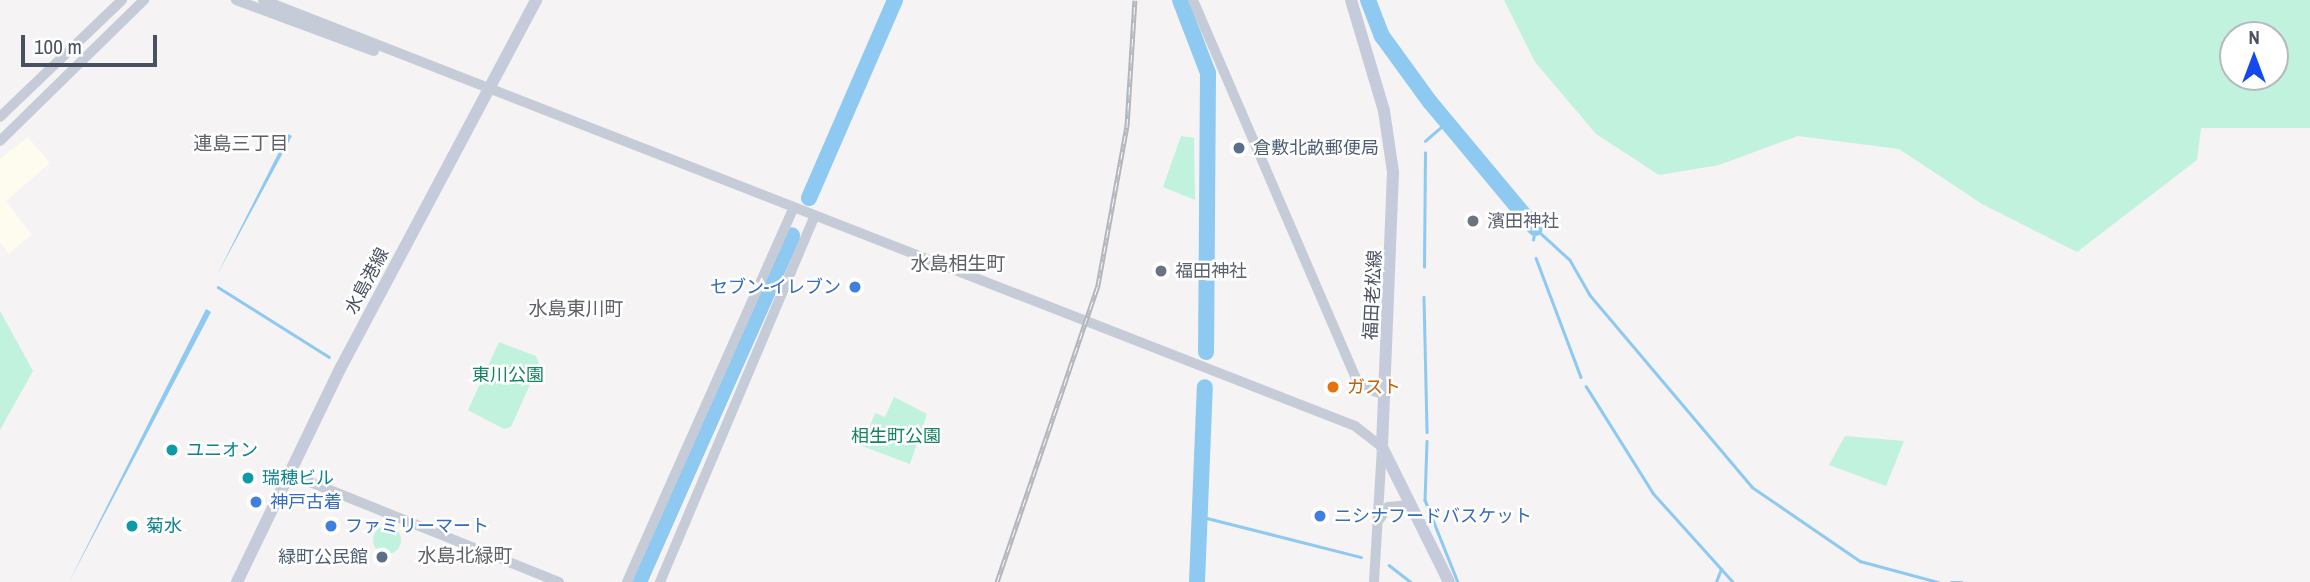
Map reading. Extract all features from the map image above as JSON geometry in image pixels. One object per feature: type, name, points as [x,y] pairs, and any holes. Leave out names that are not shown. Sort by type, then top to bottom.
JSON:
[{"type":"main road","name":"水島港線","points":[[237,582],[290,474],[536,0]]},
{"type":"main road","name":"福田老松線","points":[[1351,0],[1384,111],[1393,172],[1382,447],[1449,582]]},
{"type":"street","points":[[0,117],[122,0]]},
{"type":"street","points":[[0,141],[144,0]]},
{"type":"street","points":[[236,0],[342,36],[1355,426],[1382,447],[1374,582]]},
{"type":"street","points":[[262,0],[342,36]]},
{"type":"street","points":[[1193,0],[1359,386],[1385,395]]},
{"type":"street","points":[[627,582],[793,210]]},
{"type":"street","points":[[660,582],[814,219]]},
{"type":"street","points":[[290,474],[559,582]]},
{"type":"street","points":[[1377,522],[1388,507],[1410,505]]},
{"type":"shaded area","points":[[28,137],[50,163],[6,201],[32,235],[8,254],[0,242],[0,159]]},
{"type":"green space","points":[[1504,0],[2310,0],[2310,128],[2201,128],[2197,160],[2077,252],[1982,204],[1899,149],[1798,136],[1719,165],[1659,175],[1596,134],[1535,62]]},
{"type":"green space","points":[[1181,136],[1194,138],[1195,200],[1163,187]]},
{"type":"green space","points":[[0,311],[33,371],[0,430]]},
{"type":"green space","name":"東川公園","points":[[499,342],[536,356],[539,364],[511,427],[504,429],[468,410]]},
{"type":"green space","name":"相生町公園","points":[[894,397],[927,414],[910,464],[862,446],[875,413],[885,417]]},
{"type":"green space","points":[[1845,436],[1904,441],[1886,486],[1829,465]]},
{"type":"green space","points":[[387,526],[397,530],[401,540],[397,550],[387,554],[377,550],[373,540],[377,530]]},
{"type":"water","points":[[288,134],[292,136],[217,275]]},
{"type":"water","points":[[206,309],[211,312],[69,582],[156,408]]},
{"type":"waterway","points":[[809,198],[895,0]]},
{"type":"waterway","points":[[814,199],[900,0]]},
{"type":"waterway","points":[[1180,0],[1208,73],[1206,352]]},
{"type":"waterway","points":[[1368,0],[1382,36],[1430,102],[1535,228]]},
{"type":"waterway","points":[[1425,141],[1447,122]]},
{"type":"waterway","points":[[1424,267],[1425,153]]},
{"type":"waterway","points":[[1535,228],[1570,260],[1590,295],[1752,487],[1860,561],[1938,582]]},
{"type":"waterway","points":[[1533,240],[1535,228]]},
{"type":"waterway","points":[[639,582],[792,235]]},
{"type":"waterway","points":[[645,582],[798,238]]},
{"type":"waterway","points":[[1536,258],[1581,377]]},
{"type":"waterway","points":[[218,287],[329,357]]},
{"type":"waterway","points":[[1424,297],[1427,432]]},
{"type":"waterway","points":[[1586,386],[1653,493],[1733,582]]},
{"type":"waterway","points":[[1197,582],[1205,387]]},
{"type":"waterway","points":[[1427,441],[1425,500],[1458,582]]},
{"type":"waterway","points":[[1199,516],[1361,557]]},
{"type":"waterway","points":[[1389,565],[1411,582]]},
{"type":"waterway","points":[[1716,582],[1721,569]]},
{"type":"waterway","points":[[1951,582],[1962,582]]},
{"type":"railway","points":[[997,582],[1098,285],[1127,126],[1135,0]]},
{"type":"place","name":"倉敷北畝郵便局","points":[[1239,148]]},
{"type":"place","name":"濱田神社","points":[[1473,221]]},
{"type":"place","name":"福田神社","points":[[1161,271]]},
{"type":"place","name":"セブン-イレブン","points":[[855,287]]},
{"type":"place","name":"ガスト","points":[[1333,387]]},
{"type":"place","name":"ユニオン","points":[[172,450]]},
{"type":"place","name":"瑞穂ビル","points":[[248,478]]},
{"type":"place","name":"神戸古着","points":[[256,502]]},
{"type":"place","name":"ニシナフードバスケット","points":[[1320,516]]},
{"type":"place","name":"菊水","points":[[132,526]]},
{"type":"place","name":"ファミリーマート","points":[[331,526]]},
{"type":"place","name":"緑町公民館","points":[[382,557]]},
{"type":"district","name":"連島三丁目","points":[[241,144]]},
{"type":"district","name":"水島相生町","points":[[958,264]]},
{"type":"district","name":"水島東川町","points":[[576,309]]},
{"type":"district","name":"水島北緑町","points":[[465,556]]}]
